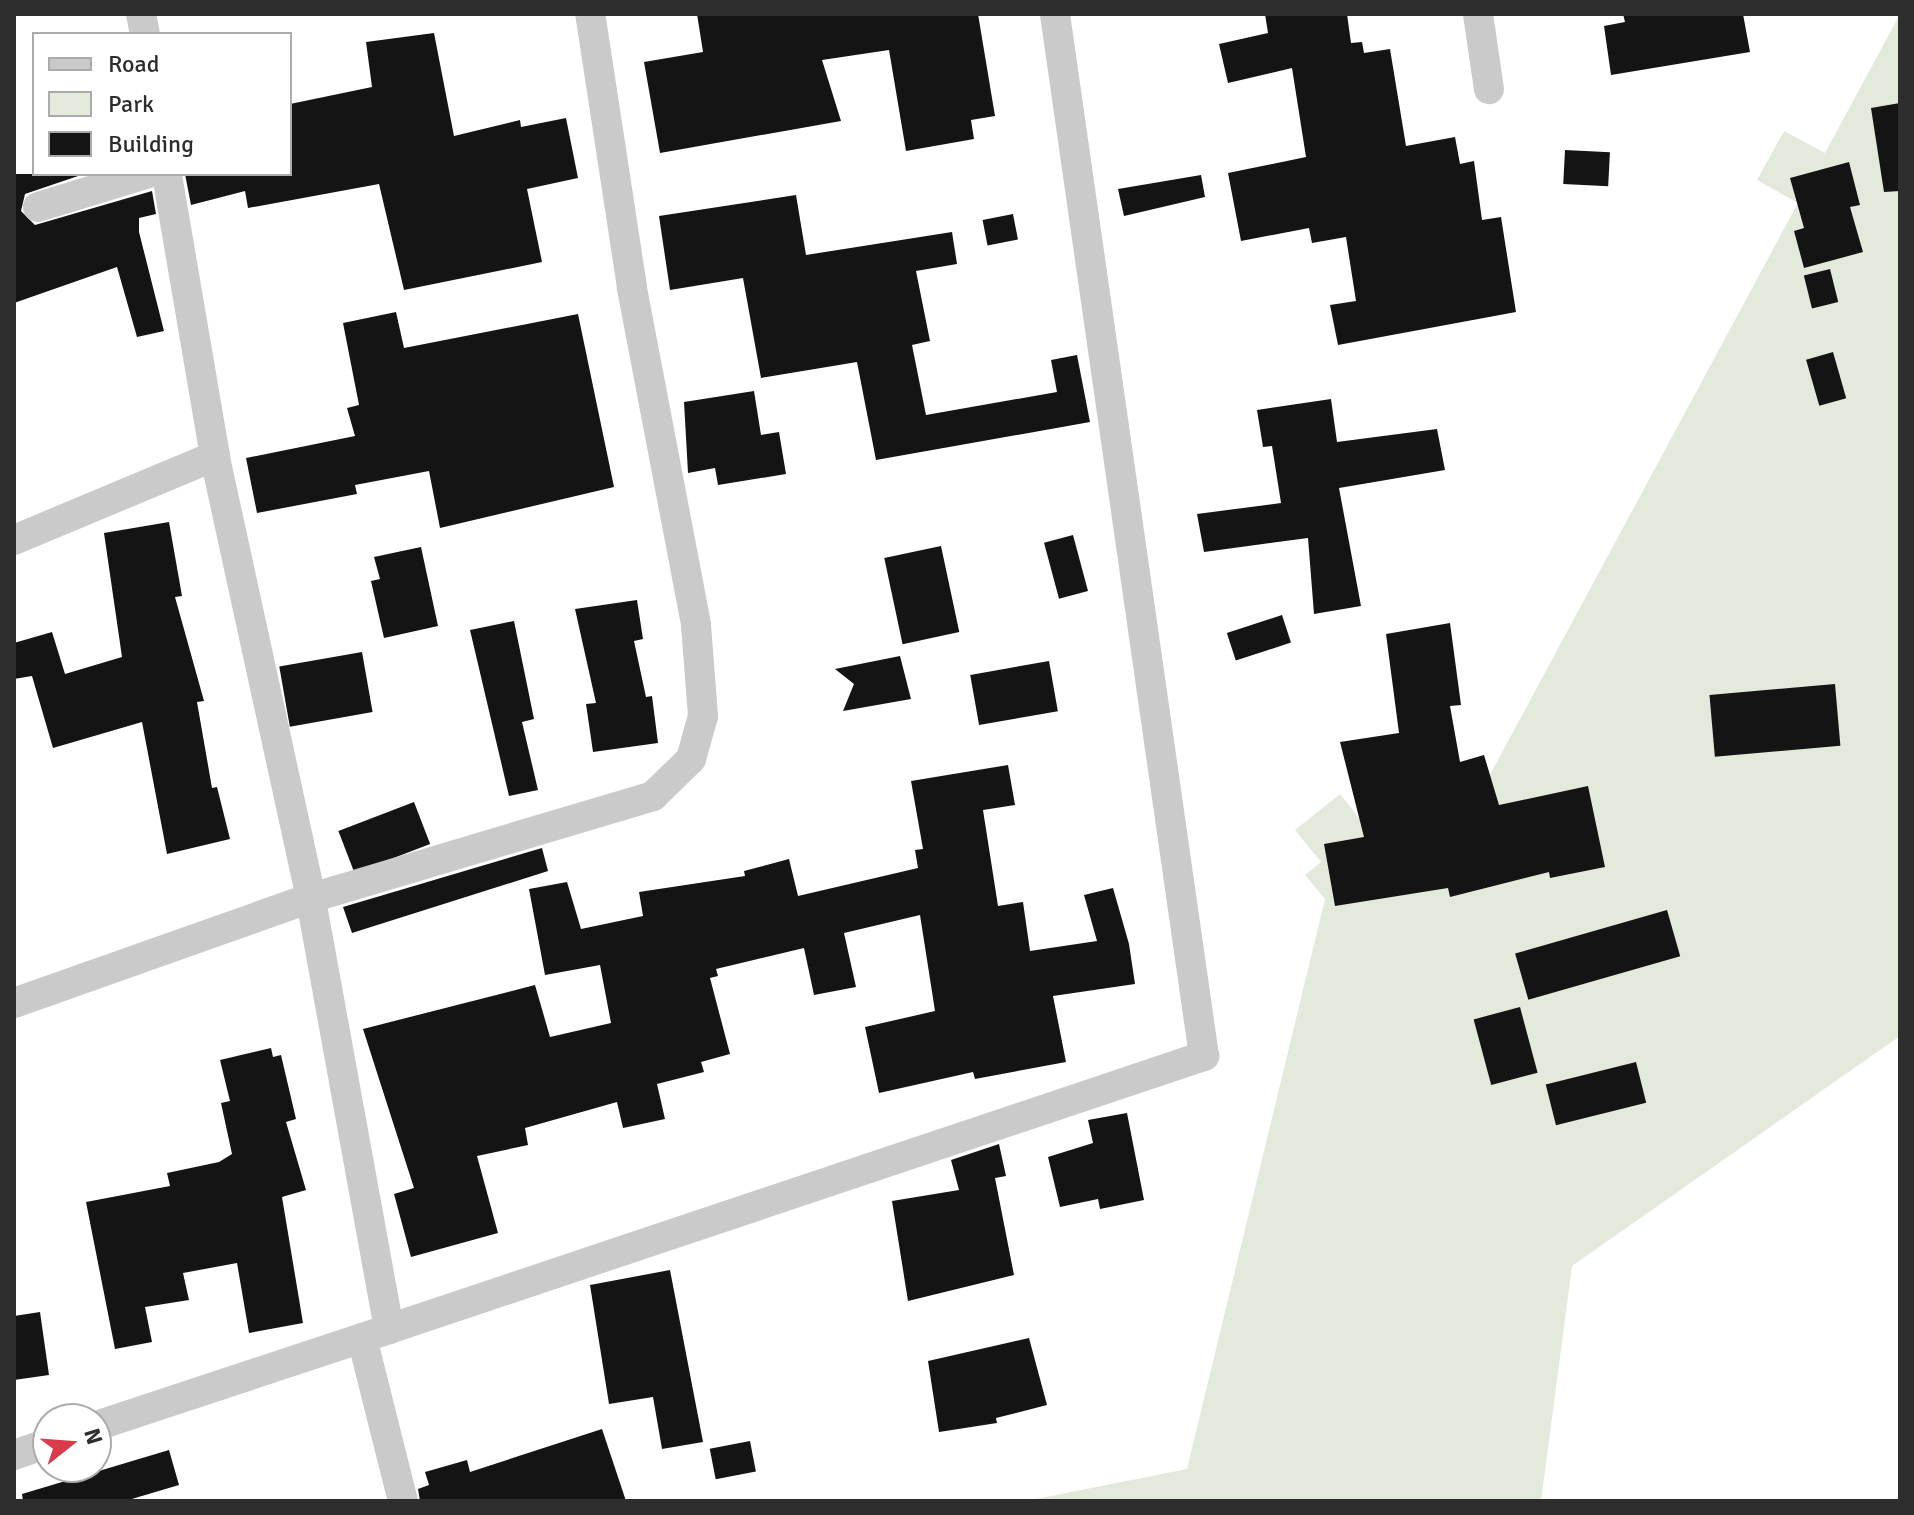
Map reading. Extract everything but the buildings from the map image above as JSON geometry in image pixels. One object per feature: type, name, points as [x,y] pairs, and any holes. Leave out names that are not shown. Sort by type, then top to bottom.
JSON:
[{"type":"street","points":[[14,1003],[311,898],[653,796],[691,759],[703,716],[696,624],[634,302],[590,14]]},
{"type":"street","points":[[112,1421],[1204,1056],[1055,14]]},
{"type":"street","points":[[1478,14],[1489,89]]},
{"type":"street","points":[[38,207],[139,176]]},
{"type":"street","points":[[167,176],[215,456],[311,898],[403,1501]]},
{"type":"street","points":[[14,540],[215,456]]},
{"type":"green space","points":[[1900,14],[1900,1036],[1572,1266],[1541,1501],[1026,1501],[1187,1469],[1325,899],[1305,875],[1321,862],[1295,830],[1340,794],[1366,827],[1485,784],[1798,203],[1757,180],[1784,131],[1825,153]]}]
